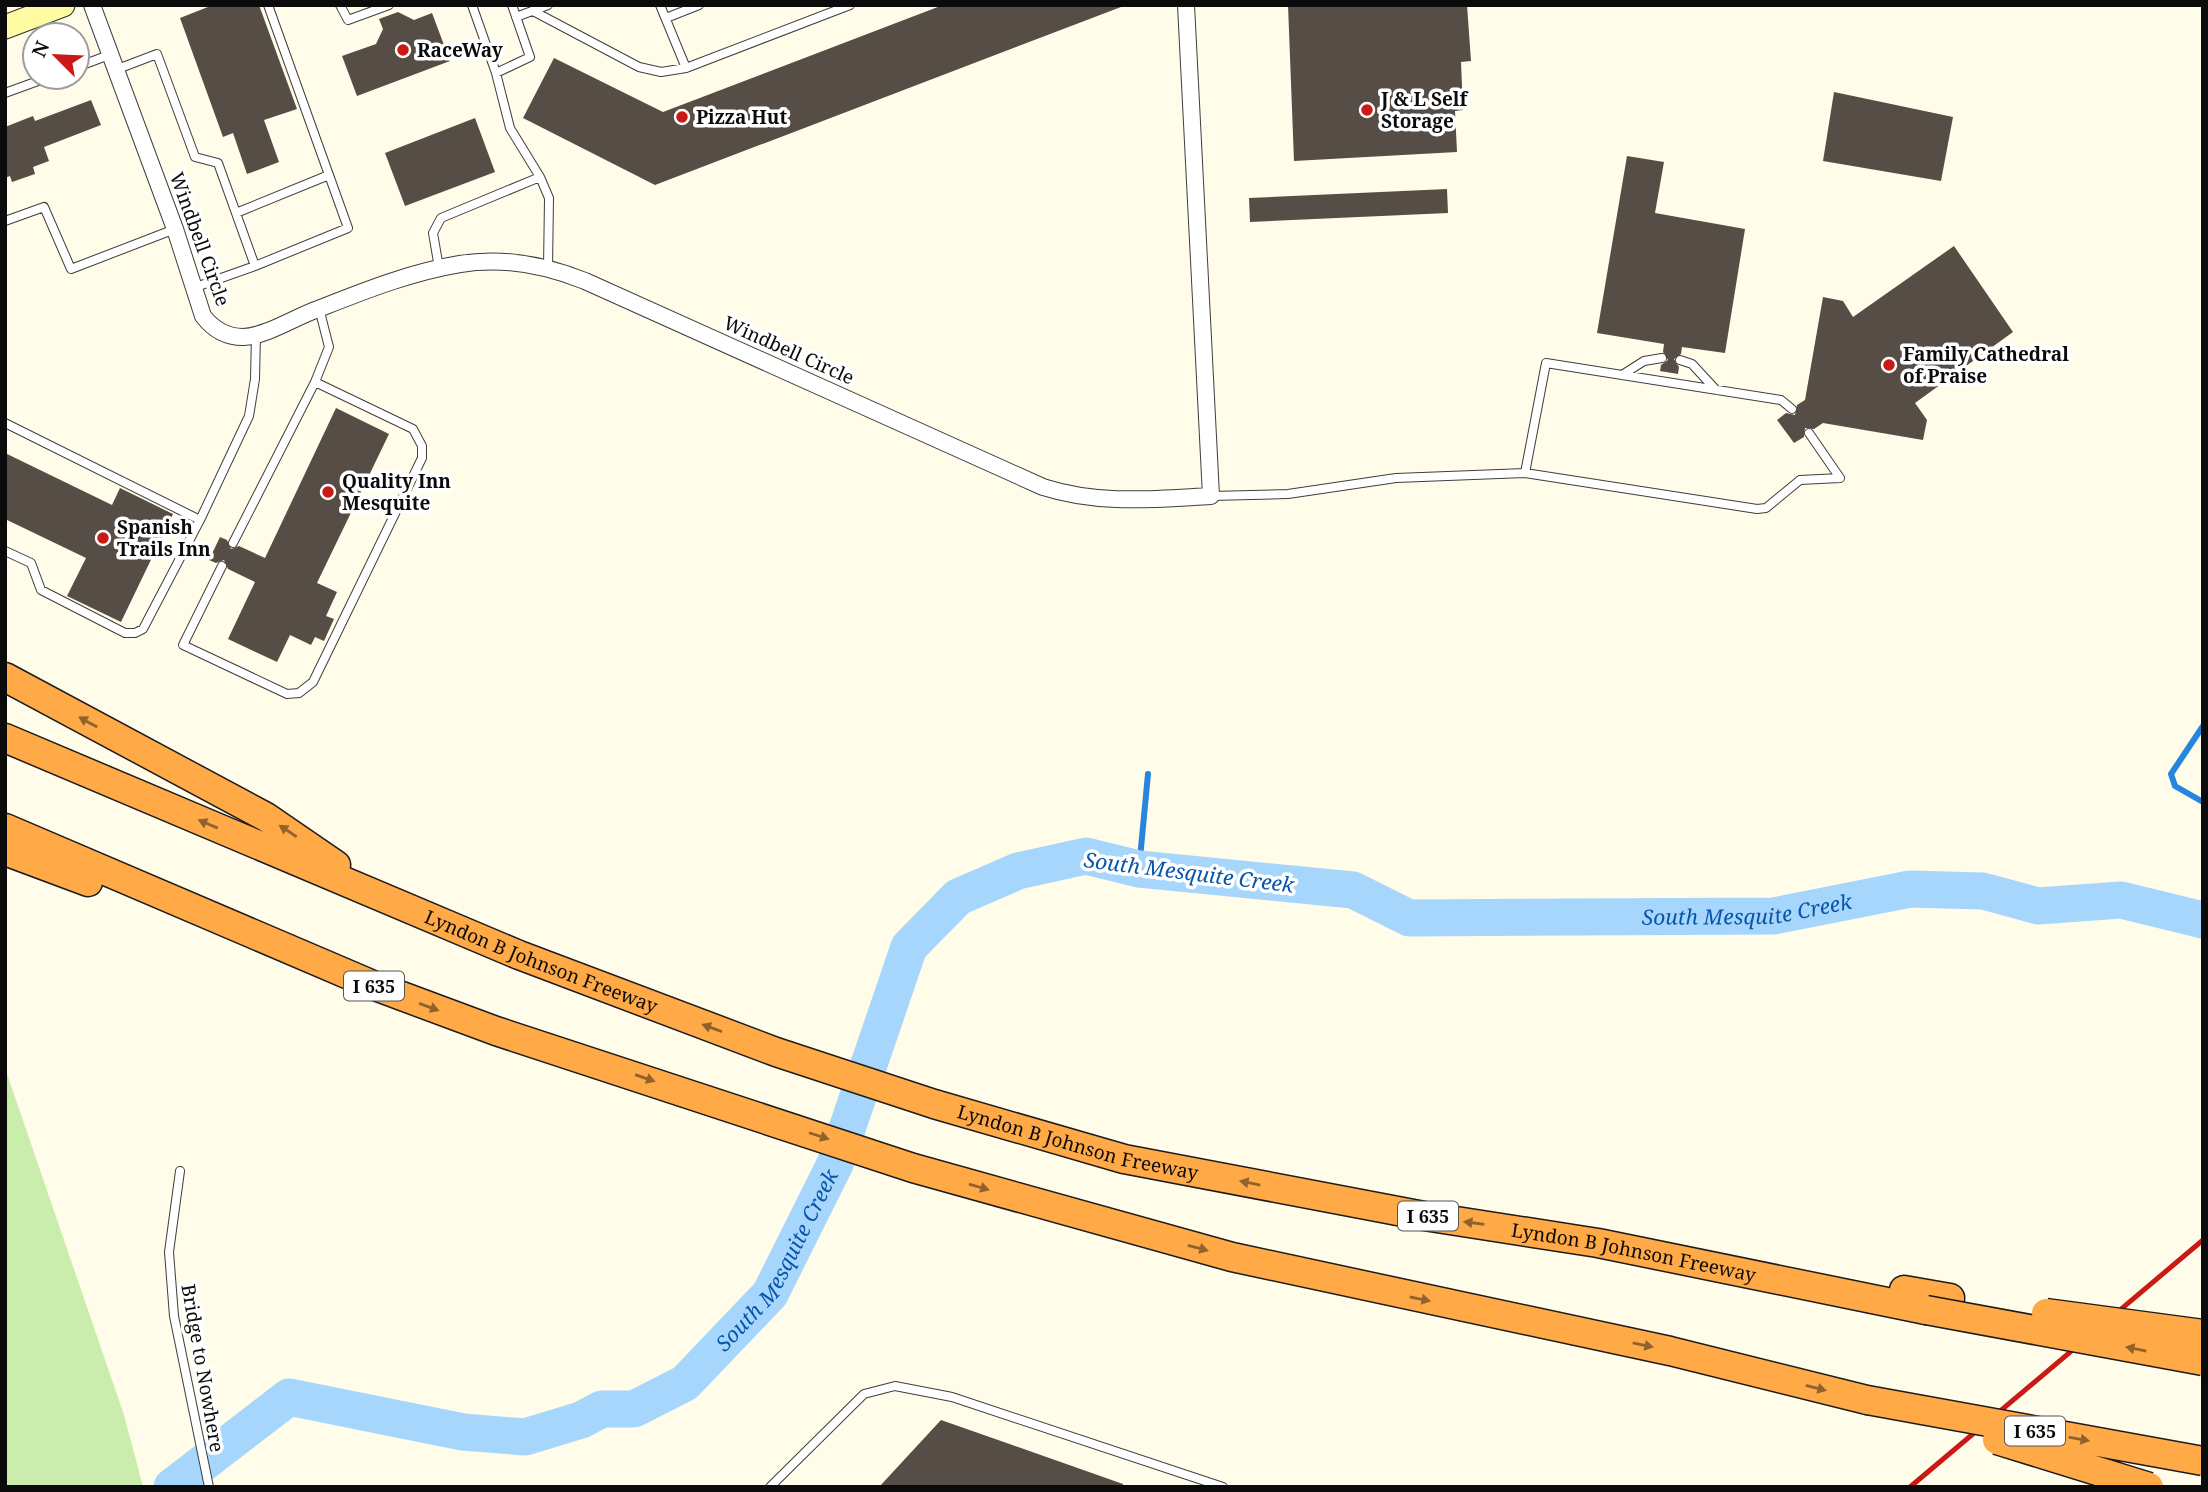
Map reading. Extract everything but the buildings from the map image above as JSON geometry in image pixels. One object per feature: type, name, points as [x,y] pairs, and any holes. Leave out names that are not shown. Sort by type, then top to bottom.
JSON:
[{"type":"highway","points":[[5,677],[266,817],[384,898]]},
{"type":"highway","name":"Lyndon B Johnson Freeway","points":[[5,738],[519,955],[776,1052],[934,1104],[1124,1159],[1424,1216],[1598,1243],[1938,1304]]},
{"type":"highway","name":"I 635","points":[[5,828],[375,986],[496,1031],[913,1168],[1232,1257],[1670,1351],[1867,1400],[2203,1461]]},
{"type":"highway","points":[[5,851],[173,915],[375,986]]},
{"type":"highway","points":[[1938,1304],[2203,1334]]},
{"type":"highway","points":[[1938,1304],[2203,1361]]},
{"type":"highway","points":[[1867,1400],[2149,1487]]},
{"type":"main road","points":[[5,27],[63,5]]},
{"type":"street","name":"Windbell Circle","points":[[92,5],[175,229],[203,316],[211,327],[233,336],[256,334],[319,308],[439,268],[503,261],[548,269],[585,281],[1043,487],[1101,500],[1211,496]]},
{"type":"street","points":[[1186,5],[1211,496]]},
{"type":"lane","points":[[193,288],[348,228],[268,5]]},
{"type":"lane","points":[[340,5],[348,20],[389,5]]},
{"type":"lane","points":[[472,5],[496,72],[510,128],[540,177],[549,198],[548,269]]},
{"type":"lane","points":[[496,72],[530,57],[512,5]]},
{"type":"lane","points":[[516,17],[548,5]]},
{"type":"lane","points":[[660,5],[686,68]]},
{"type":"lane","points":[[666,18],[699,5]]},
{"type":"lane","points":[[533,11],[639,67],[661,72],[686,68],[850,5]]},
{"type":"lane","points":[[91,65],[157,54],[195,156],[218,163],[255,266]]},
{"type":"lane","points":[[236,213],[329,175]]},
{"type":"lane","points":[[439,268],[433,233],[441,218],[540,177]]},
{"type":"lane","points":[[5,221],[44,207],[71,269],[175,229]]},
{"type":"lane","points":[[233,543],[315,382],[329,347],[319,308]]},
{"type":"lane","points":[[5,551],[31,563],[41,590],[125,633],[135,634],[143,629],[200,520],[249,415],[255,379],[256,334]]},
{"type":"lane","points":[[1622,375],[1644,361],[1662,358]]},
{"type":"lane","points":[[1680,360],[1692,364],[1716,390]]},
{"type":"lane","points":[[1525,473],[1546,363],[1781,400],[1792,409]]},
{"type":"lane","points":[[222,566],[183,645],[287,694],[307,689],[313,682],[422,458],[422,446],[413,429],[315,382]]},
{"type":"lane","points":[[5,424],[200,520]]},
{"type":"lane","points":[[1211,496],[1288,494],[1396,478],[1525,473],[1757,509],[1766,508],[1800,480],[1840,478],[1809,433]]},
{"type":"lane","name":"Bridge to Nowhere","points":[[180,1171],[169,1252],[174,1316],[209,1487]]},
{"type":"lane","points":[[770,1487],[864,1394],[895,1386],[952,1396],[1223,1487]]},
{"type":"green space","points":[[5,1068],[124,1415],[143,1487],[5,1487]]},
{"type":"waterway","points":[[2203,726],[2171,774],[2175,786],[2203,802]]},
{"type":"waterway","points":[[1139,869],[1148,774]]},
{"type":"waterway","name":"South Mesquite Creek","points":[[172,1487],[289,1397],[463,1432],[525,1437],[581,1420],[602,1409],[634,1409],[685,1383],[770,1294],[835,1164],[909,947],[958,897],[1018,871],[1086,856],[1139,869],[1353,890],[1409,918],[1774,916],[1910,889],[1983,891],[2038,906],[2121,900],[2203,920]]},
{"type":"railway","points":[[1910,1487],[2203,1240]]},
{"type":"place","name":"RaceWay","points":[[403,50]]},
{"type":"place","name":"J & L Self Storage","points":[[1367,110]]},
{"type":"place","name":"Pizza Hut","points":[[682,117]]},
{"type":"place","name":"Family Cathedral of Praise","points":[[1889,365]]},
{"type":"place","name":"Quality Inn Mesquite","points":[[328,492]]},
{"type":"place","name":"Spanish Trails Inn","points":[[103,538]]}]
